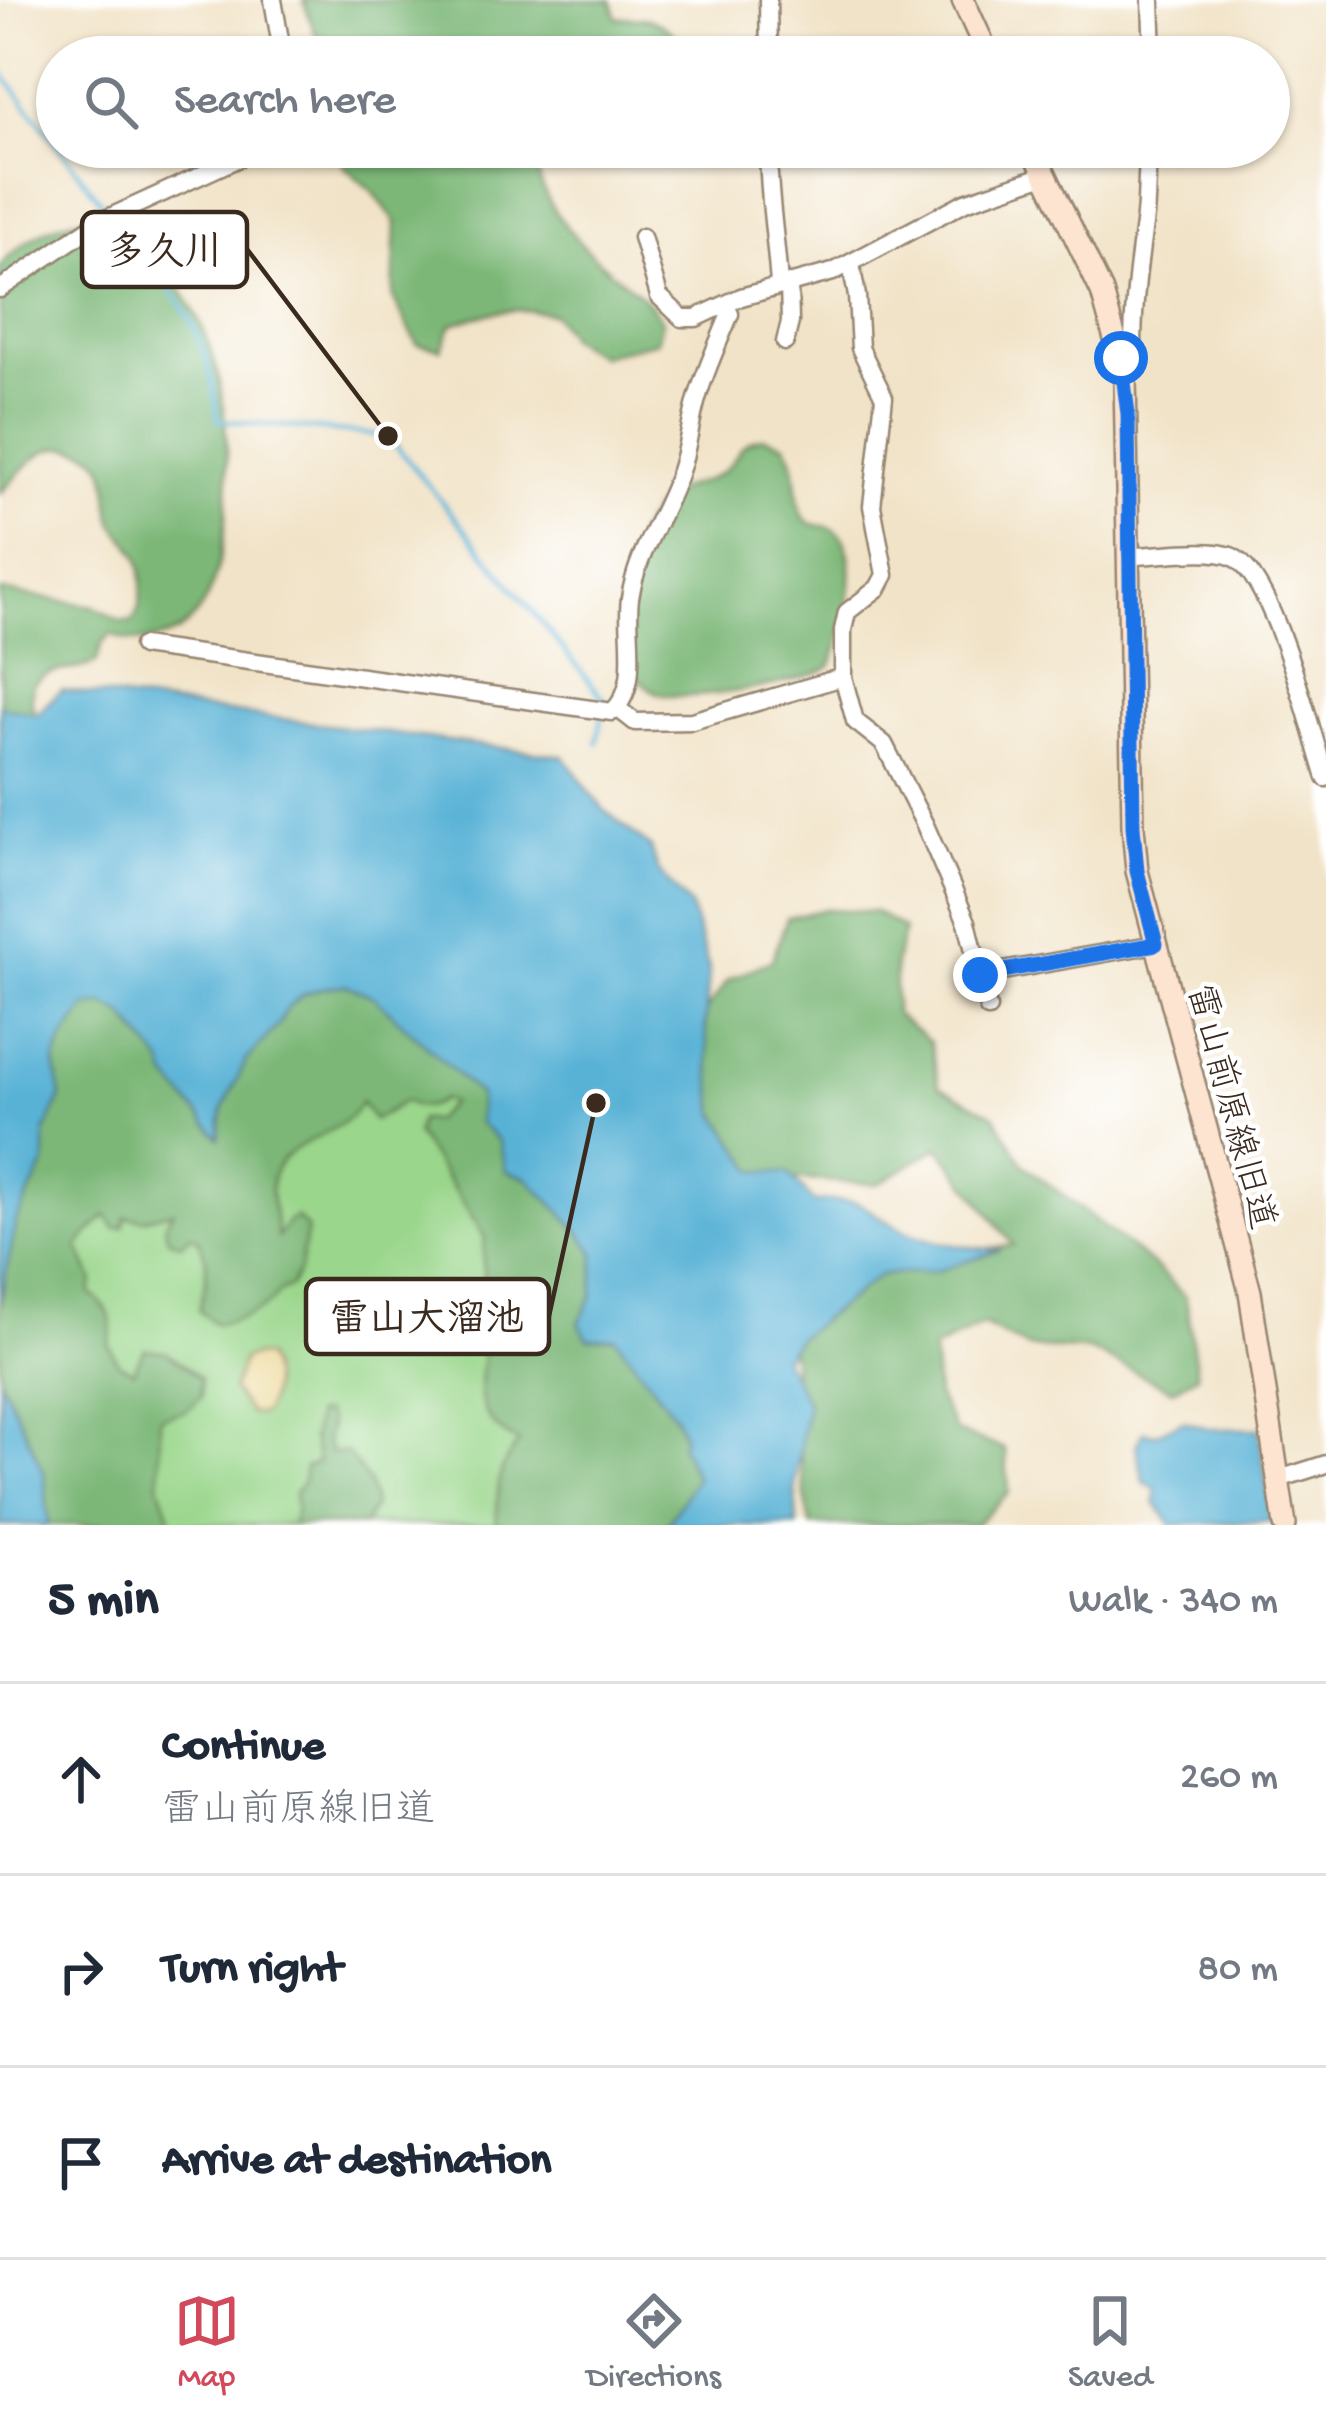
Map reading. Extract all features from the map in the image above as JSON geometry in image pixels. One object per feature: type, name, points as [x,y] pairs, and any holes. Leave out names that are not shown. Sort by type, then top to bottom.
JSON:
[{"type":"street","points":[[273,0],[279,36]]},
{"type":"street","points":[[768,0],[769,36]]},
{"type":"street","points":[[963,0],[979,36]]},
{"type":"street","points":[[1151,0],[1153,36]]},
{"type":"street","points":[[0,289],[97,223],[215,168]]},
{"type":"street","points":[[768,168],[767,195],[790,322],[785,342]]},
{"type":"street","name":"雷山前原線旧道","points":[[1042,168],[1095,277],[1121,358],[1127,397],[1137,871],[1250,1292],[1286,1525]]},
{"type":"street","points":[[1121,358],[1130,356],[1133,349],[1146,168]]},
{"type":"street","points":[[642,237],[659,296],[682,318],[696,318],[850,264],[965,202],[1045,175]]},
{"type":"street","points":[[850,264],[860,348],[884,397],[872,506],[885,575],[878,588],[847,612],[842,631],[843,676],[855,721],[884,745],[925,825],[967,922],[988,1008]]},
{"type":"street","points":[[609,710],[628,681],[634,574],[682,466],[699,391],[730,314],[726,306]]},
{"type":"street","points":[[1130,556],[1220,553],[1241,563],[1274,615],[1326,778]]},
{"type":"street","points":[[142,646],[609,710],[635,722],[692,721],[843,676]]},
{"type":"street","points":[[980,975],[1156,944]]},
{"type":"street","points":[[1279,1479],[1326,1464]]},
{"type":"green space","points":[[303,0],[611,0],[617,18],[653,20],[676,36],[316,36]]},
{"type":"green space","points":[[346,168],[537,168],[546,196],[565,225],[656,312],[662,321],[657,341],[600,356],[569,338],[553,314],[514,310],[452,324],[441,349],[417,344],[393,298],[396,222]]},
{"type":"green space","points":[[100,217],[128,231],[161,265],[203,328],[220,385],[225,423],[228,466],[221,554],[209,592],[191,621],[151,640],[111,634],[102,643],[96,663],[56,671],[33,684],[36,719],[0,726],[0,591],[93,606],[131,622],[140,599],[139,560],[114,523],[105,472],[94,456],[69,448],[45,452],[0,493],[0,266],[45,231]]},
{"type":"green space","points":[[763,437],[785,444],[806,520],[836,531],[845,542],[849,597],[830,667],[746,690],[696,696],[656,692],[633,670],[629,603],[638,536],[663,499],[715,477],[747,443]]},
{"type":"green space","points":[[826,909],[875,912],[904,929],[895,964],[895,1014],[930,1042],[939,1086],[994,1115],[1024,1165],[1154,1266],[1186,1298],[1197,1375],[1173,1390],[1089,1350],[1028,1348],[983,1325],[933,1350],[937,1396],[956,1432],[1005,1449],[1009,1493],[975,1525],[811,1525],[790,1337],[879,1268],[1013,1245],[939,1147],[878,1184],[744,1176],[709,1125],[691,1031],[728,980],[772,960],[787,918]]},
{"type":"green space","points":[[366,981],[464,1064],[595,1232],[619,1327],[680,1407],[708,1474],[678,1525],[496,1525],[501,1473],[519,1442],[489,1419],[480,1391],[486,1324],[485,1238],[416,1134],[419,1120],[434,1120],[451,1103],[443,1099],[424,1107],[405,1101],[374,1120],[361,1102],[343,1123],[282,1161],[271,1189],[277,1239],[296,1217],[307,1228],[300,1268],[290,1287],[242,1318],[216,1324],[199,1311],[206,1260],[199,1240],[191,1235],[181,1244],[168,1239],[165,1225],[173,1211],[143,1219],[126,1217],[124,1227],[115,1228],[106,1215],[78,1246],[93,1281],[90,1293],[109,1315],[109,1344],[118,1363],[133,1371],[145,1349],[167,1352],[200,1378],[201,1397],[186,1411],[160,1417],[159,1485],[173,1525],[40,1525],[0,1401],[0,1257],[60,1025],[94,993]]},
{"type":"green space","points":[[296,1024],[453,1088],[626,1525],[78,1525],[12,1354],[88,1033]]},
{"type":"green space","points":[[325,1413],[331,1453],[347,1453],[368,1482],[374,1504],[364,1525],[291,1525],[296,1511],[294,1493],[303,1482],[305,1467],[318,1462],[312,1439],[316,1414]]},
{"type":"sand","points":[[265,1357],[270,1371],[270,1394],[263,1414],[250,1414],[232,1390],[243,1359]]},
{"type":"water","points":[[61,690],[563,756],[603,809],[651,848],[658,871],[690,906],[709,969],[705,1028],[716,1113],[755,1171],[788,1173],[814,1202],[855,1202],[923,1238],[1000,1250],[937,1271],[880,1275],[798,1338],[783,1358],[807,1402],[795,1483],[797,1525],[661,1525],[668,1523],[696,1478],[681,1446],[683,1436],[675,1416],[615,1337],[588,1339],[579,1323],[593,1294],[595,1253],[527,1178],[506,1171],[499,1141],[479,1123],[479,1095],[374,997],[346,985],[304,994],[288,1007],[246,1061],[223,1109],[219,1138],[167,1077],[163,1063],[123,1014],[103,1004],[86,1007],[62,1042],[55,1063],[61,1097],[45,1132],[45,1164],[16,1221],[0,1306],[0,706],[37,714]]},
{"type":"water","points":[[0,1378],[44,1472],[49,1525],[0,1525]]},
{"type":"water","points":[[1183,1421],[1211,1429],[1259,1429],[1272,1521],[1172,1525],[1155,1503],[1156,1489],[1144,1482],[1136,1446],[1143,1432],[1155,1434]]},
{"type":"waterway","points":[[0,70],[36,117]]},
{"type":"waterway","points":[[75,168],[108,211]]},
{"type":"waterway","points":[[115,220],[171,290],[196,331],[218,420],[388,436],[605,700],[597,743]]},
{"type":"place","name":"多久川","points":[[388,436]]},
{"type":"place","name":"雷山大溜池","points":[[596,1103]]},
{"type":"route","points":[[980,975],[1156,944],[1137,871],[1133,826],[1128,414],[1121,358]]}]
